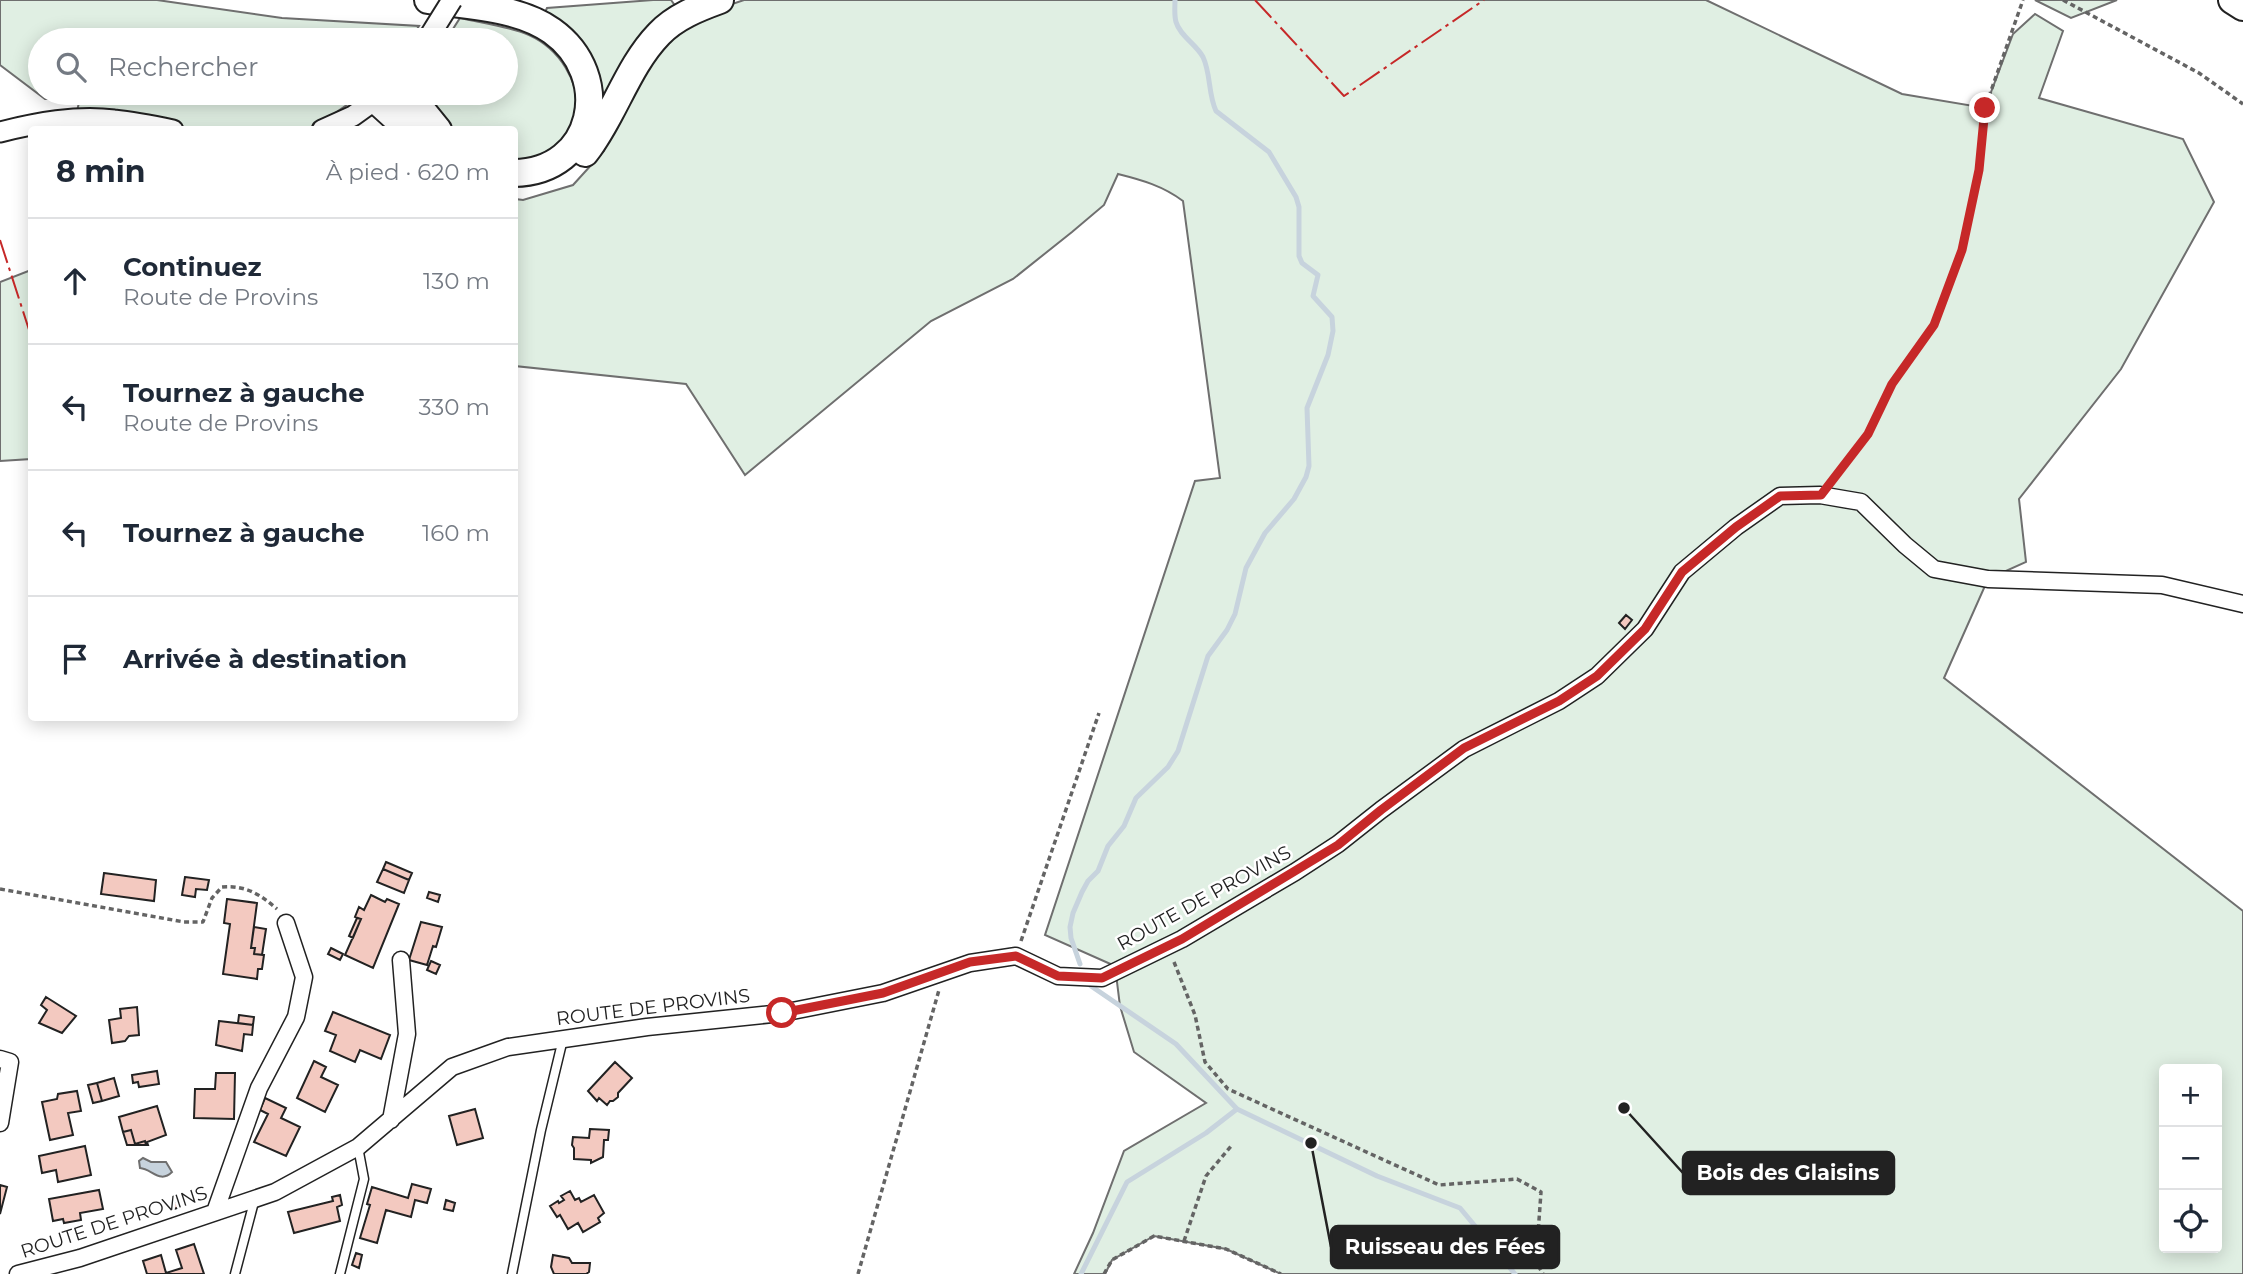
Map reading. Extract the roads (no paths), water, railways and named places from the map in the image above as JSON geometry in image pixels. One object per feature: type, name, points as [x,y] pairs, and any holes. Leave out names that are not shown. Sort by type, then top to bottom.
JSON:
[{"type":"highway","points":[[428,0],[493,9],[541,24],[560,37],[580,61],[590,97],[588,116],[580,136],[566,153],[548,166],[528,173],[518,173]]},
{"type":"highway","points":[[518,188],[549,182],[574,164],[595,140],[641,58],[659,33],[680,17],[720,0]]},
{"type":"highway","points":[[2232,0],[2243,7]]},
{"type":"highway","points":[[388,105],[406,126]]},
{"type":"highway","points":[[418,105],[435,126]]},
{"type":"street","points":[[434,28],[452,0]]},
{"type":"street","points":[[331,126],[369,105]]},
{"type":"street","points":[[32,126],[89,119],[112,119],[151,126]]},
{"type":"street","points":[[0,132],[28,127]]},
{"type":"street","name":"ROUTE DE PROVINS","points":[[18,1274],[78,1266],[215,1212],[275,1192],[358,1147],[452,1067],[508,1047],[647,1027],[782,1013],[883,993],[970,962],[1016,956],[1058,976],[1102,978],[1167,947],[1283,879],[1338,845],[1464,748],[1559,701],[1597,676],[1645,629],[1682,572],[1736,527],[1780,496],[1821,495],[1860,502],[1934,569],[1988,579],[2162,584],[2243,604]]},
{"type":"street","points":[[215,1212],[259,1088],[296,1017],[304,977],[286,923]]},
{"type":"street","points":[[391,1120],[407,1034],[401,960]]},
{"type":"street","points":[[0,1059],[10,1062],[0,1123]]},
{"type":"lane","points":[[512,1274],[541,1130],[563,1039]]},
{"type":"lane","points":[[340,1274],[364,1179],[358,1147]]},
{"type":"lane","points":[[235,1274],[255,1198]]},
{"type":"waterway","points":[[1080,964],[1070,927],[1082,892],[1098,871],[1108,846],[1124,826],[1136,798],[1168,767],[1178,751],[1208,656],[1235,614],[1246,568],[1265,533],[1294,499],[1306,477],[1309,466],[1307,408],[1328,355],[1333,331],[1332,317],[1313,296],[1318,275],[1302,263],[1299,256],[1299,207],[1296,197],[1269,152],[1216,111],[1203,57],[1181,32],[1176,22],[1175,0]]},
{"type":"waterway","points":[[1091,986],[1176,1044],[1237,1109],[1377,1176],[1460,1208],[1515,1274]]},
{"type":"waterway","points":[[1081,1274],[1127,1182],[1206,1133],[1237,1109]]},
{"type":"place","name":"Bois des Glaisins","points":[[1624,1108]]},
{"type":"place","name":"Ruisseau des Fées","points":[[1311,1143]]}]
